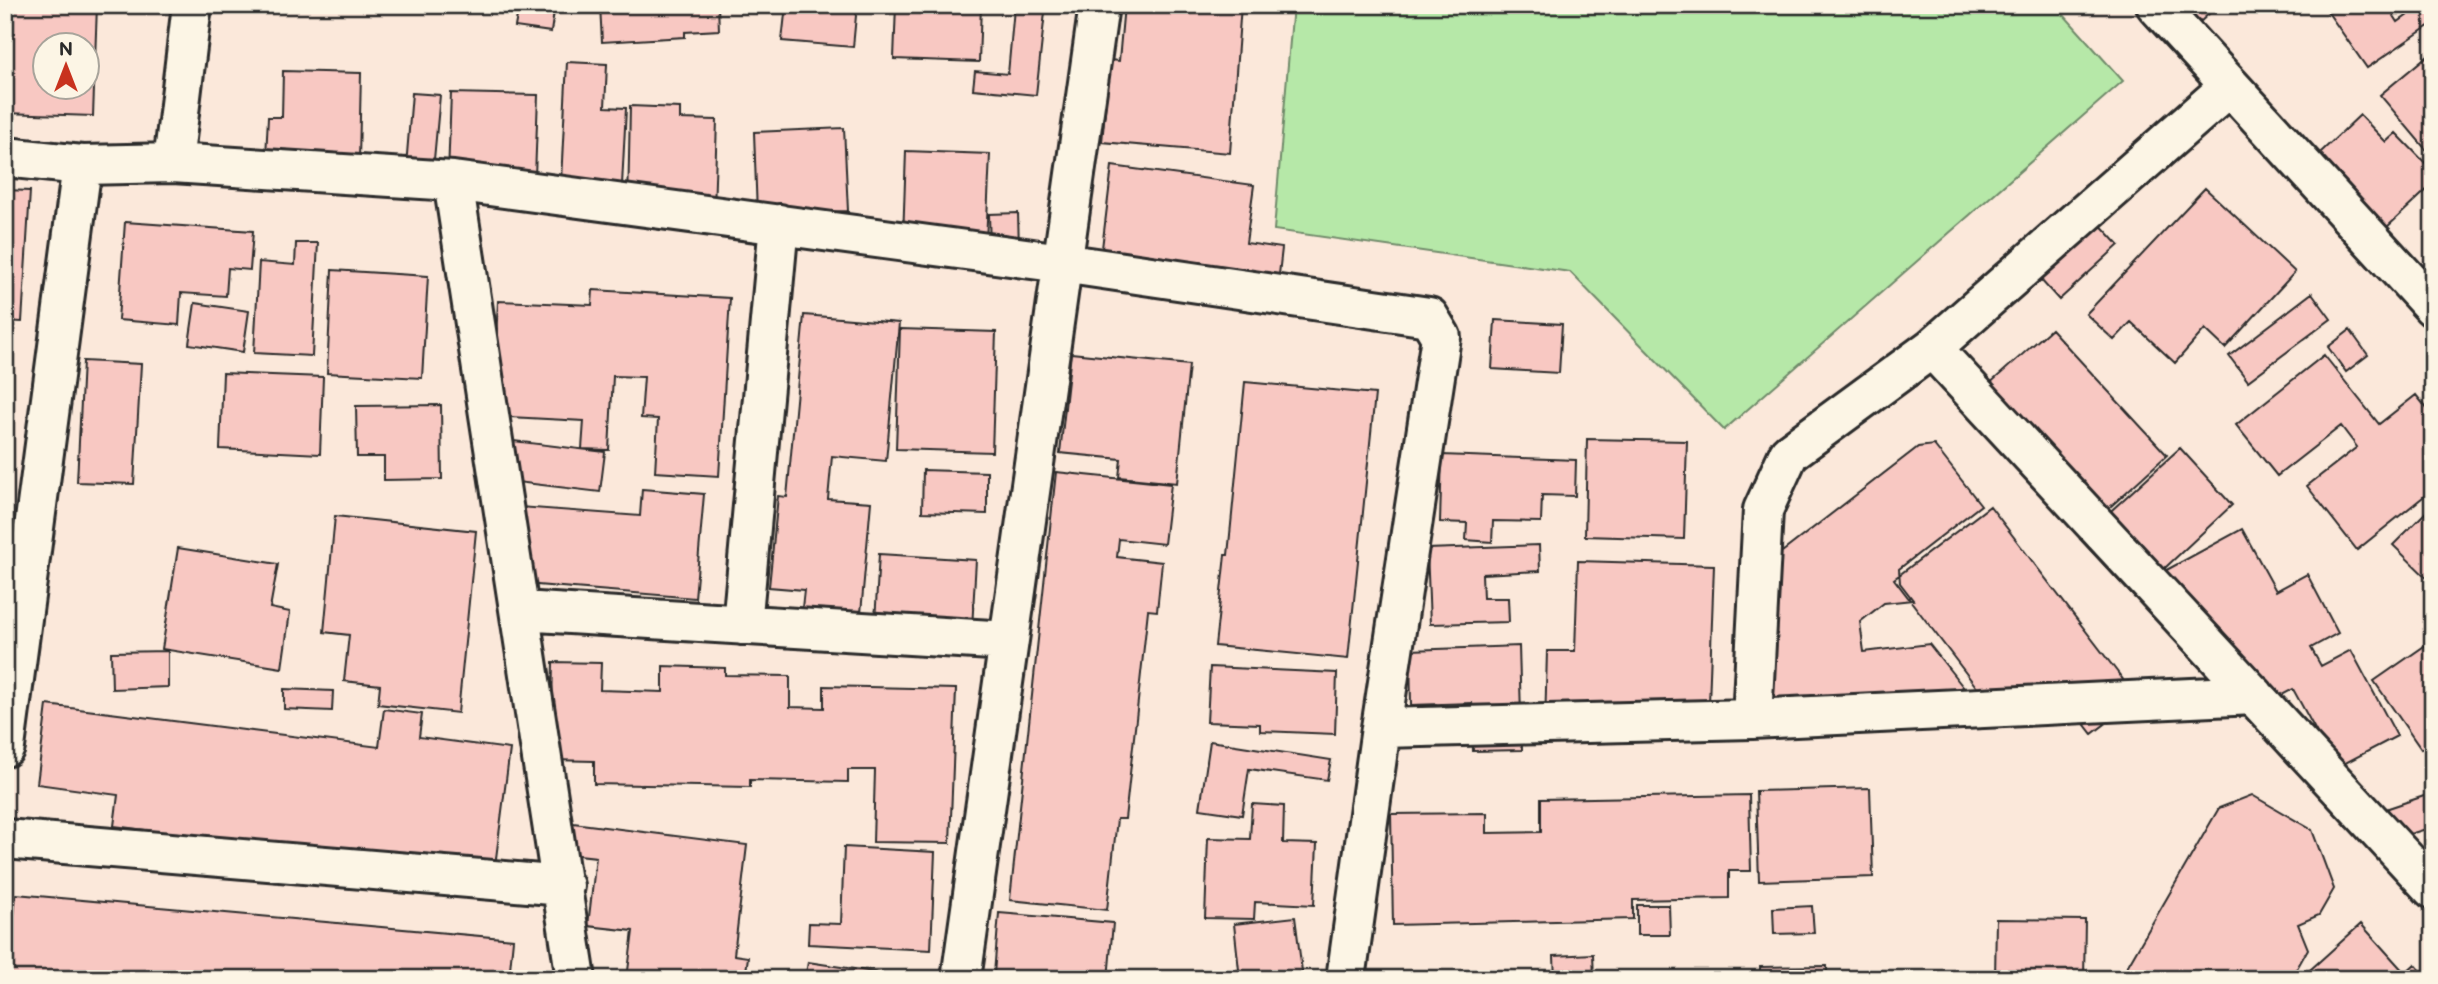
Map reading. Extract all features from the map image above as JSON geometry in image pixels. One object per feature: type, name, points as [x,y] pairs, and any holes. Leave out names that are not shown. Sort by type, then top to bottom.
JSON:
[{"type":"street","points":[[173,163],[192,5]]},
{"type":"street","points":[[961,979],[1099,5]]},
{"type":"street","points":[[2156,5],[2433,307]]},
{"type":"street","points":[[1752,719],[1763,510],[1788,453],[1932,348],[2230,86]]},
{"type":"street","points":[[5,157],[82,165],[173,163],[453,181],[1062,263],[1429,317],[1441,337],[1381,728],[1346,979]]},
{"type":"street","points":[[5,747],[82,165]]},
{"type":"street","points":[[453,181],[564,886],[576,979]]},
{"type":"street","points":[[742,625],[779,224]]},
{"type":"street","points":[[1932,348],[2433,889]]},
{"type":"street","points":[[521,611],[1008,641]]},
{"type":"street","points":[[1381,728],[1752,719],[2254,695]]},
{"type":"street","points":[[5,839],[564,886]]},
{"type":"green space","points":[[1293,5],[2055,5],[2123,81],[1724,430],[1570,272],[1274,230]]},
{"type":"building","points":[[5,5],[97,5],[96,32],[32,32],[32,102],[94,102],[93,116],[5,113]]},
{"type":"building","points":[[519,5],[555,5],[551,32],[515,27]]},
{"type":"building","points":[[600,5],[718,5],[719,30],[685,32],[685,37],[602,42]]},
{"type":"building","points":[[786,5],[857,5],[853,47],[782,41]]},
{"type":"building","points":[[896,5],[981,5],[979,62],[894,59]]},
{"type":"building","points":[[1124,5],[1241,5],[1230,153],[1102,142],[1110,60],[1119,61]]},
{"type":"building","points":[[2177,5],[2218,5],[2196,26]]},
{"type":"building","points":[[2335,5],[2387,5],[2398,22],[2422,5],[2433,5],[2433,23],[2367,68],[2327,11]]},
{"type":"building","points":[[1014,8],[1045,12],[1036,95],[973,89],[975,71],[1008,74]]},
{"type":"building","points":[[2433,51],[2433,158],[2380,95]]},
{"type":"building","points":[[567,62],[607,64],[605,107],[626,108],[622,185],[561,181]]},
{"type":"building","points":[[283,71],[361,73],[359,160],[266,157],[268,117],[282,117]]},
{"type":"building","points":[[412,93],[440,95],[432,181],[405,179]]},
{"type":"building","points":[[451,93],[538,95],[535,177],[448,175]]},
{"type":"building","points":[[630,106],[680,108],[680,119],[717,120],[714,211],[628,209]]},
{"type":"building","points":[[2360,115],[2386,142],[2396,133],[2433,171],[2433,184],[2370,243],[2302,170]]},
{"type":"building","points":[[844,128],[848,211],[757,214],[754,132]]},
{"type":"building","points":[[906,151],[990,154],[986,242],[903,239]]},
{"type":"building","points":[[1112,166],[1254,185],[1246,243],[1282,248],[1276,301],[1099,273]]},
{"type":"building","points":[[2205,188],[2295,272],[2225,348],[2205,329],[2175,363],[2131,322],[2114,340],[2086,314]]},
{"type":"building","points":[[5,190],[30,191],[22,322],[5,321]]},
{"type":"building","points":[[2082,205],[2119,245],[2059,300],[2022,259]]},
{"type":"building","points":[[1018,213],[1019,248],[990,249],[989,214]]},
{"type":"building","points":[[125,222],[253,231],[250,270],[228,268],[226,296],[181,293],[179,325],[118,320]]},
{"type":"building","points":[[296,243],[318,243],[312,356],[254,353],[259,262],[295,265]]},
{"type":"building","points":[[332,270],[428,276],[422,378],[327,373]]},
{"type":"building","points":[[593,290],[730,298],[719,476],[655,472],[658,419],[641,418],[644,377],[613,376],[609,450],[582,449],[584,421],[492,416],[498,301],[592,305]]},
{"type":"building","points":[[2312,293],[2331,319],[2248,381],[2229,356]]},
{"type":"building","points":[[195,303],[249,311],[243,352],[189,344]]},
{"type":"building","points":[[804,315],[899,323],[886,461],[832,456],[828,499],[871,502],[861,613],[802,608],[804,590],[769,587],[778,496],[787,497]]},
{"type":"building","points":[[1495,320],[1562,324],[1559,373],[1492,369]]},
{"type":"building","points":[[900,329],[996,332],[992,452],[896,449]]},
{"type":"building","points":[[2051,329],[2167,455],[2086,529],[1970,401]]},
{"type":"building","points":[[2350,330],[2368,355],[2346,372],[2328,347]]},
{"type":"building","points":[[1071,353],[1189,365],[1177,483],[1119,477],[1121,459],[1060,453]]},
{"type":"building","points":[[2324,355],[2379,424],[2416,395],[2433,416],[2433,489],[2357,550],[2307,486],[2357,447],[2341,426],[2277,476],[2236,425]]},
{"type":"building","points":[[83,361],[141,364],[134,484],[77,482]]},
{"type":"building","points":[[223,373],[323,377],[320,454],[220,449]]},
{"type":"building","points":[[1245,382],[1375,394],[1348,659],[1215,646],[1225,555],[1228,555]]},
{"type":"building","points":[[441,405],[442,479],[384,480],[384,457],[357,457],[356,406]]},
{"type":"building","points":[[1587,439],[1687,441],[1684,539],[1585,536]]},
{"type":"building","points":[[505,440],[605,452],[600,492],[500,480]]},
{"type":"building","points":[[1934,445],[1981,505],[1899,569],[1900,583],[1913,600],[1884,603],[1860,622],[1864,652],[1929,644],[1987,717],[1771,727],[1751,576],[1918,447]]},
{"type":"building","points":[[2180,448],[2232,505],[2134,597],[2080,539]]},
{"type":"building","points":[[1442,455],[1576,460],[1575,496],[1542,495],[1541,522],[1493,521],[1492,542],[1466,540],[1467,523],[1440,522]]},
{"type":"building","points":[[923,470],[987,472],[987,514],[922,512]]},
{"type":"building","points":[[1056,472],[1171,484],[1164,544],[1119,539],[1117,557],[1162,562],[1157,611],[1148,610],[1125,819],[1117,819],[1107,910],[1010,900]]},
{"type":"building","points":[[642,489],[704,494],[695,598],[513,583],[520,507],[640,516]]},
{"type":"building","points":[[2433,505],[2433,584],[2393,545]]},
{"type":"building","points":[[1990,506],[2138,699],[2092,734],[2065,699],[1991,706],[1894,579]]},
{"type":"building","points":[[335,516],[476,531],[458,713],[378,704],[380,685],[344,681],[349,635],[324,632]]},
{"type":"building","points":[[2242,529],[2276,591],[2307,574],[2338,633],[2311,648],[2321,666],[2351,650],[2397,736],[2336,768],[2293,689],[2239,718],[2161,573]]},
{"type":"building","points":[[1539,545],[1540,571],[1482,574],[1483,598],[1508,598],[1509,622],[1430,624],[1427,549]]},
{"type":"building","points":[[178,548],[278,564],[270,608],[290,612],[282,668],[162,649]]},
{"type":"building","points":[[879,554],[976,560],[972,628],[875,622]]},
{"type":"building","points":[[1578,561],[1714,565],[1708,732],[1545,727],[1547,651],[1575,651]]},
{"type":"building","points":[[2433,640],[2433,741],[2421,749],[2374,681]]},
{"type":"building","points":[[1519,646],[1522,750],[1473,751],[1472,703],[1411,705],[1410,650]]},
{"type":"building","points":[[168,651],[168,687],[112,689],[111,652]]},
{"type":"building","points":[[553,662],[601,663],[600,690],[663,692],[663,666],[725,668],[725,675],[790,676],[790,707],[824,708],[824,686],[956,689],[950,843],[873,842],[875,770],[848,770],[848,782],[750,780],[750,787],[594,784],[594,761],[551,760]]},
{"type":"building","points":[[1210,667],[1337,673],[1335,734],[1260,731],[1260,724],[1207,722]]},
{"type":"building","points":[[284,689],[333,691],[332,711],[284,709]]},
{"type":"building","points":[[47,705],[379,747],[384,709],[422,714],[419,737],[510,749],[494,874],[114,826],[118,795],[37,784]]},
{"type":"building","points":[[1210,741],[1331,760],[1327,780],[1249,769],[1242,815],[1200,809]]},
{"type":"building","points":[[1870,788],[1873,877],[1759,881],[1756,791]]},
{"type":"building","points":[[2433,793],[2433,827],[2380,843],[2371,814]]},
{"type":"building","points":[[1749,795],[1751,871],[1729,871],[1729,898],[1633,900],[1633,919],[1393,925],[1391,814],[1487,813],[1487,833],[1541,832],[1541,799]]},
{"type":"building","points":[[2252,795],[2312,830],[2334,889],[2319,915],[2298,924],[2308,949],[2291,979],[2236,979],[2224,972],[2226,979],[2120,979],[2219,808]]},
{"type":"building","points":[[1252,804],[1284,806],[1283,843],[1317,844],[1314,905],[1255,902],[1254,919],[1205,918],[1208,838],[1250,839]]},
{"type":"building","points":[[573,823],[747,845],[734,955],[748,957],[745,979],[627,979],[633,931],[588,926],[596,857],[570,854]]},
{"type":"building","points":[[844,847],[935,852],[931,950],[808,944],[809,923],[841,924]]},
{"type":"building","points":[[16,894],[513,939],[509,979],[8,979]]},
{"type":"building","points":[[1637,905],[1669,905],[1670,935],[1637,935]]},
{"type":"building","points":[[1812,906],[1814,933],[1774,934],[1773,908]]},
{"type":"building","points":[[999,913],[1113,923],[1108,979],[1021,979],[994,974]]},
{"type":"building","points":[[1295,917],[1303,979],[1240,979],[1234,924]]},
{"type":"building","points":[[1996,919],[2085,920],[2084,979],[1995,979]]},
{"type":"building","points":[[2361,924],[2405,973],[2415,964],[2428,979],[2300,979]]},
{"type":"building","points":[[1593,954],[1594,979],[1555,979],[1554,956]]},
{"type":"building","points":[[808,962],[920,979],[805,979]]},
{"type":"building","points":[[1827,966],[1827,979],[1760,979],[1760,967]]},
{"type":"building","points":[[1692,975],[1692,979],[1647,979],[1647,976]]}]
